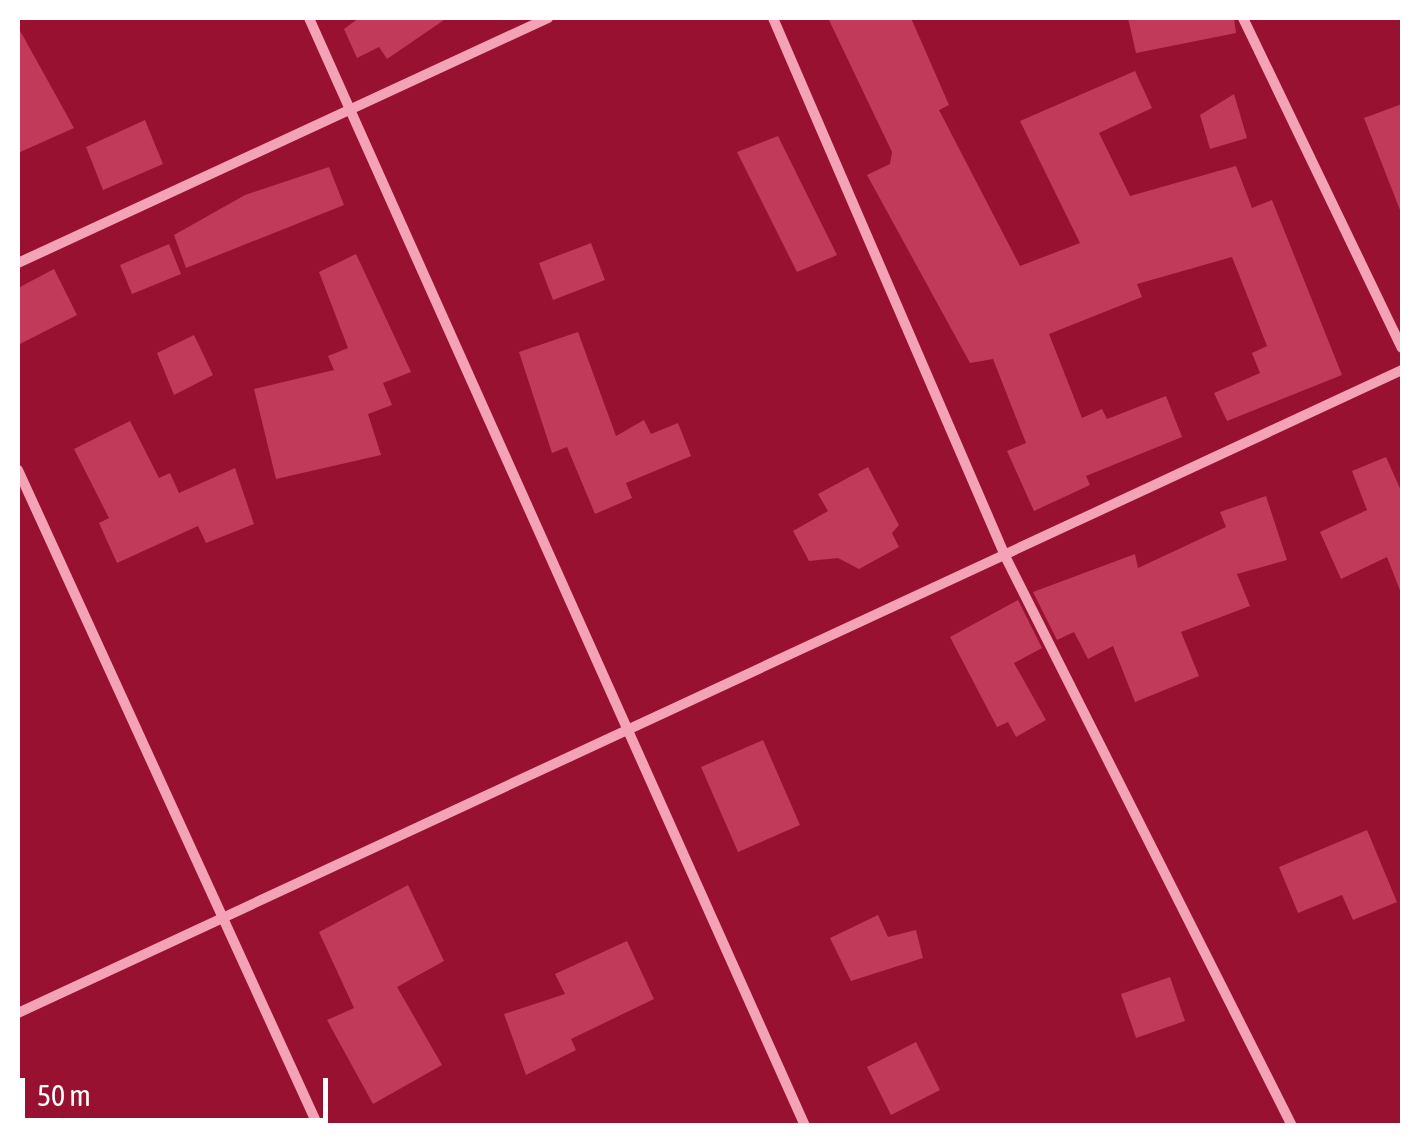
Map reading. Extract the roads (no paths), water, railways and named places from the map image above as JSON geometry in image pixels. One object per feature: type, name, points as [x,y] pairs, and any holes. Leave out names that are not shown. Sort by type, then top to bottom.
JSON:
[{"type":"street","points":[[309,18],[805,1126]]},
{"type":"street","points":[[18,264],[548,18]]},
{"type":"street","points":[[774,18],[1006,558],[1292,1126]]},
{"type":"street","points":[[1243,18],[1402,348]]},
{"type":"street","points":[[18,1013],[626,729],[1006,558],[1402,370]]},
{"type":"street","points":[[18,470],[220,921],[318,1126]]}]
